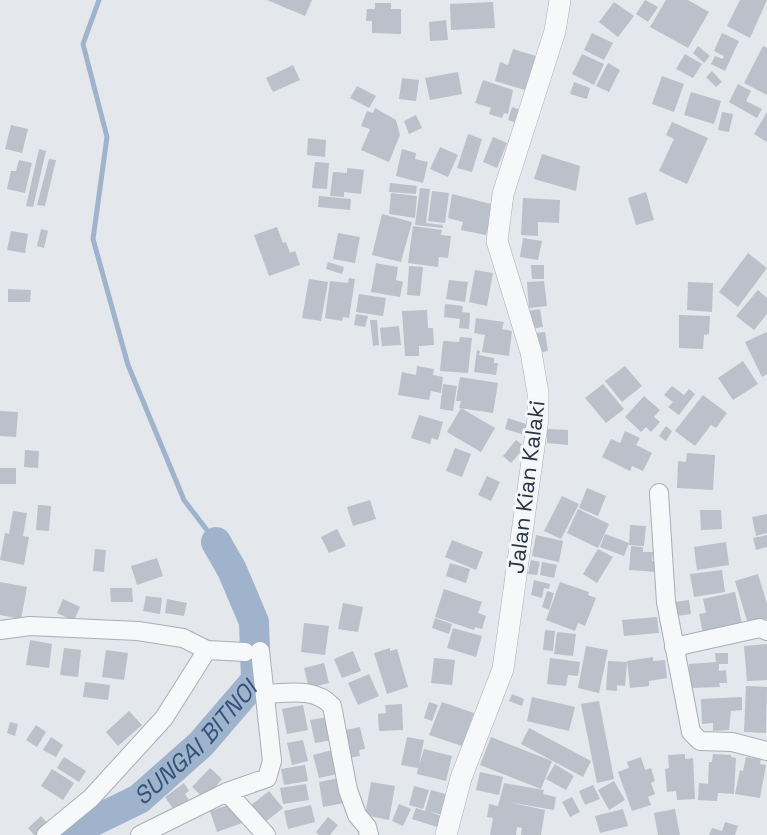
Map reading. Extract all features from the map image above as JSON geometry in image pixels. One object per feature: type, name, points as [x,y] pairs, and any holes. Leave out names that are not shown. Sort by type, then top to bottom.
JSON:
[{"type":"street","name":"Jalan Kian Kalaki","points":[[446,835],[461,778],[503,669],[529,493],[538,393],[531,352],[497,241],[498,216],[555,31],[560,0]]},
{"type":"street","points":[[659,493],[666,602],[693,736],[709,743],[732,742],[767,751]]},
{"type":"street","points":[[0,630],[30,626],[138,631],[183,638],[207,650],[252,652],[265,694],[272,761],[267,778],[227,792],[140,835]]},
{"type":"street","points":[[674,647],[753,629],[760,628],[767,631]]},
{"type":"street","points":[[46,835],[91,798],[164,718],[207,650]]},
{"type":"street","points":[[265,694],[310,693],[324,697],[332,706],[341,766],[357,815],[367,827],[369,835]]},
{"type":"street","points":[[227,792],[266,835]]},
{"type":"building","points":[[267,0],[312,0],[305,16]]},
{"type":"building","points":[[645,0],[658,7],[648,22],[636,14]]},
{"type":"building","points":[[666,0],[688,0],[709,12],[688,48],[650,27]]},
{"type":"building","points":[[740,0],[767,0],[750,38],[727,26]]},
{"type":"building","points":[[493,2],[495,28],[451,30],[450,4]]},
{"type":"building","points":[[614,2],[634,16],[618,37],[599,22]]},
{"type":"building","points":[[375,3],[391,3],[391,9],[401,9],[401,34],[372,33],[372,21],[366,21],[367,9],[375,9]]},
{"type":"building","points":[[446,20],[448,40],[430,41],[429,22]]},
{"type":"building","points":[[592,33],[613,43],[604,60],[584,50]]},
{"type":"building","points":[[722,33],[739,41],[725,71],[711,64],[715,56],[723,59],[724,56],[714,51]]},
{"type":"building","points":[[698,46],[710,56],[704,63],[693,53]]},
{"type":"building","points":[[763,46],[767,48],[767,95],[744,83]]},
{"type":"building","points":[[513,49],[536,56],[525,90],[495,81],[500,62],[508,65]]},
{"type":"building","points":[[582,54],[604,64],[594,85],[572,74]]},
{"type":"building","points":[[685,54],[702,64],[693,78],[676,69]]},
{"type":"building","points":[[608,63],[620,70],[609,92],[596,86]]},
{"type":"building","points":[[293,65],[300,80],[273,92],[266,78]]},
{"type":"building","points":[[712,71],[722,82],[716,87],[706,77]]},
{"type":"building","points":[[458,72],[462,94],[430,100],[425,78]]},
{"type":"building","points":[[662,76],[684,84],[674,112],[652,104]]},
{"type":"building","points":[[402,78],[419,80],[416,101],[399,99]]},
{"type":"building","points":[[483,80],[513,90],[508,114],[504,113],[502,118],[489,114],[491,108],[475,103]]},
{"type":"building","points":[[574,82],[590,88],[587,99],[570,94]]},
{"type":"building","points":[[738,84],[751,91],[746,101],[762,109],[757,118],[729,102]]},
{"type":"building","points":[[357,86],[376,96],[369,108],[350,98]]},
{"type":"building","points":[[691,92],[721,101],[714,124],[684,115]]},
{"type":"building","points":[[512,107],[521,110],[517,123],[508,120]]},
{"type":"building","points":[[375,108],[396,120],[400,135],[389,162],[361,150],[370,129],[361,126],[367,111],[373,113]]},
{"type":"building","points":[[722,112],[733,114],[729,132],[718,130]]},
{"type":"building","points":[[767,112],[767,142],[754,134]]},
{"type":"building","points":[[416,115],[422,128],[409,134],[404,121]]},
{"type":"building","points":[[672,122],[708,138],[687,184],[659,171],[674,139],[666,135]]},
{"type":"building","points":[[11,125],[28,129],[22,153],[5,149]]},
{"type":"building","points":[[468,134],[482,139],[472,172],[457,168]]},
{"type":"building","points":[[493,137],[507,143],[497,168],[483,162]]},
{"type":"building","points":[[308,138],[326,140],[325,157],[307,155]]},
{"type":"building","points":[[440,147],[458,155],[448,177],[430,169]]},
{"type":"building","points":[[39,149],[46,151],[33,207],[26,206]]},
{"type":"building","points":[[402,149],[416,153],[415,159],[428,162],[423,183],[396,176]]},
{"type":"building","points":[[542,154],[580,166],[576,191],[534,179]]},
{"type":"building","points":[[49,159],[56,160],[45,206],[37,205]]},
{"type":"building","points":[[19,160],[32,163],[25,193],[7,189],[11,171],[16,171]]},
{"type":"building","points":[[315,162],[329,163],[327,189],[312,188]]},
{"type":"building","points":[[347,168],[364,170],[361,194],[344,192],[344,197],[330,196],[333,172],[347,173]]},
{"type":"building","points":[[390,183],[417,186],[416,194],[389,192]]},
{"type":"building","points":[[420,188],[430,189],[426,223],[443,225],[443,228],[415,225]]},
{"type":"building","points":[[432,191],[449,193],[445,223],[428,221]]},
{"type":"building","points":[[646,192],[654,220],[636,225],[628,198]]},
{"type":"building","points":[[391,193],[417,196],[415,218],[389,214]]},
{"type":"building","points":[[452,194],[495,205],[486,235],[461,230],[463,222],[448,218]]},
{"type":"building","points":[[319,196],[351,199],[350,210],[318,207]]},
{"type":"building","points":[[523,198],[560,200],[559,223],[538,222],[538,236],[521,235]]},
{"type":"building","points":[[382,214],[412,222],[401,262],[372,255]]},
{"type":"building","points":[[413,226],[442,230],[441,235],[451,236],[448,258],[439,257],[438,267],[408,263]]},
{"type":"building","points":[[277,227],[283,243],[286,242],[290,253],[295,251],[300,265],[269,276],[254,235]]},
{"type":"building","points":[[41,229],[48,231],[44,248],[37,246]]},
{"type":"building","points":[[11,231],[28,234],[25,253],[7,250]]},
{"type":"building","points":[[338,233],[360,237],[355,263],[333,259]]},
{"type":"building","points":[[523,238],[542,241],[538,260],[520,257]]},
{"type":"building","points":[[748,253],[767,268],[738,307],[719,292]]},
{"type":"building","points":[[328,262],[344,267],[342,274],[326,269]]},
{"type":"building","points":[[376,263],[398,267],[396,280],[403,282],[400,297],[371,292]]},
{"type":"building","points":[[531,265],[544,265],[544,279],[532,279]]},
{"type":"building","points":[[409,266],[423,267],[420,296],[407,295]]},
{"type":"building","points":[[475,270],[493,273],[487,306],[469,302]]},
{"type":"building","points":[[349,278],[355,279],[349,318],[343,317],[342,321],[325,318],[330,281],[348,283]]},
{"type":"building","points":[[309,279],[328,282],[321,321],[302,318]]},
{"type":"building","points":[[449,280],[468,282],[465,302],[446,299]]},
{"type":"building","points":[[544,281],[547,306],[529,308],[527,282]]},
{"type":"building","points":[[688,282],[713,283],[712,312],[687,310]]},
{"type":"building","points":[[8,289],[31,290],[30,302],[8,302]]},
{"type":"building","points":[[758,290],[767,298],[767,314],[754,330],[736,316]]},
{"type":"building","points":[[359,294],[386,298],[383,316],[356,312]]},
{"type":"building","points":[[445,304],[463,306],[462,312],[470,313],[469,329],[459,328],[460,319],[444,317]]},
{"type":"building","points":[[540,309],[543,327],[531,329],[528,311]]},
{"type":"building","points":[[427,310],[428,328],[433,328],[434,345],[419,346],[419,356],[405,356],[402,311]]},
{"type":"building","points":[[356,314],[368,316],[365,327],[354,325]]},
{"type":"building","points":[[679,315],[710,316],[709,334],[704,335],[703,349],[679,348]]},
{"type":"building","points":[[476,318],[504,322],[502,329],[512,331],[509,356],[482,352],[485,335],[474,333]]},
{"type":"building","points":[[370,320],[377,320],[379,345],[373,346]]},
{"type":"building","points":[[399,326],[401,345],[382,346],[380,328]]},
{"type":"building","points":[[545,332],[548,351],[538,353],[536,333]]},
{"type":"building","points":[[767,332],[767,374],[762,377],[745,342]]},
{"type":"building","points":[[460,337],[472,338],[468,373],[440,371],[443,341],[459,342]]},
{"type":"building","points":[[477,350],[480,351],[479,355],[494,358],[494,363],[498,363],[496,375],[474,372]]},
{"type":"building","points":[[743,361],[758,384],[733,400],[718,378]]},
{"type":"building","points":[[417,366],[434,369],[433,375],[443,377],[441,393],[431,391],[429,400],[398,395],[402,372],[416,375]]},
{"type":"building","points":[[625,366],[642,386],[622,402],[605,381]]},
{"type":"building","points":[[460,377],[498,383],[493,413],[459,408],[461,401],[456,401]]},
{"type":"building","points":[[443,384],[457,386],[453,411],[440,409]]},
{"type":"building","points":[[603,384],[624,409],[606,423],[585,398]]},
{"type":"building","points":[[672,386],[684,395],[689,389],[695,394],[679,415],[668,407],[673,402],[664,395]]},
{"type":"building","points":[[703,395],[727,413],[716,428],[711,425],[695,446],[675,431]]},
{"type":"building","points":[[644,396],[660,410],[654,417],[660,422],[651,432],[646,427],[641,432],[625,417]]},
{"type":"building","points":[[461,408],[495,428],[481,452],[447,432]]},
{"type":"building","points":[[0,411],[18,412],[16,437],[0,436]]},
{"type":"building","points":[[419,415],[443,422],[438,440],[432,438],[430,444],[411,438]]},
{"type":"building","points":[[508,418],[532,426],[528,436],[505,429]]},
{"type":"building","points":[[666,426],[672,431],[666,441],[659,436]]},
{"type":"building","points":[[547,429],[568,430],[568,445],[547,443]]},
{"type":"building","points":[[625,431],[640,438],[636,445],[652,453],[643,471],[632,466],[630,471],[602,457],[611,439],[620,443]]},
{"type":"building","points":[[516,440],[525,447],[511,463],[503,456]]},
{"type":"building","points":[[455,448],[471,454],[462,477],[446,471]]},
{"type":"building","points":[[25,450],[39,451],[38,468],[24,467]]},
{"type":"building","points":[[687,453],[715,455],[713,490],[677,488],[678,461],[686,462]]},
{"type":"building","points":[[0,468],[16,468],[16,484],[0,484]]},
{"type":"building","points":[[487,476],[500,482],[491,501],[478,495]]},
{"type":"building","points":[[587,488],[606,496],[598,516],[579,508]]},
{"type":"building","points":[[562,496],[579,504],[561,539],[544,531]]},
{"type":"building","points":[[370,500],[376,519],[353,526],[347,507]]},
{"type":"building","points":[[38,505],[51,506],[49,531],[36,530]]},
{"type":"building","points":[[578,509],[609,524],[598,548],[567,533]]},
{"type":"building","points":[[700,510],[721,510],[722,529],[701,530]]},
{"type":"building","points":[[13,511],[27,513],[23,536],[29,537],[24,565],[0,560],[5,533],[9,534]]},
{"type":"building","points":[[767,514],[767,533],[756,536],[752,517]]},
{"type":"building","points":[[630,525],[646,526],[644,546],[629,545]]},
{"type":"building","points":[[337,529],[346,546],[329,553],[321,537]]},
{"type":"building","points":[[605,534],[629,543],[624,556],[600,547]]},
{"type":"building","points":[[536,535],[563,541],[559,562],[532,556]]},
{"type":"building","points":[[767,535],[767,547],[756,550],[753,538]]},
{"type":"building","points":[[452,540],[483,552],[476,570],[445,557]]},
{"type":"building","points":[[726,542],[729,565],[697,570],[694,547]]},
{"type":"building","points":[[631,546],[643,547],[643,552],[653,552],[652,561],[658,561],[657,572],[629,570]]},
{"type":"building","points":[[95,549],[106,550],[104,572],[93,571]]},
{"type":"building","points":[[598,549],[613,557],[597,583],[583,574]]},
{"type":"building","points":[[157,558],[163,576],[137,585],[131,566]]},
{"type":"building","points":[[531,560],[540,562],[537,575],[528,574]]},
{"type":"building","points":[[542,562],[557,565],[554,578],[540,575]]},
{"type":"building","points":[[450,563],[470,569],[466,583],[446,576]]},
{"type":"building","points":[[722,570],[725,592],[694,597],[690,574]]},
{"type":"building","points":[[758,574],[767,604],[767,619],[748,624],[735,581]]},
{"type":"building","points":[[534,580],[550,584],[549,589],[544,588],[542,598],[531,595]]},
{"type":"building","points":[[0,582],[27,587],[21,619],[0,615]]},
{"type":"building","points":[[560,582],[589,592],[588,595],[596,598],[585,626],[578,623],[575,631],[546,620]]},
{"type":"building","points":[[110,588],[132,588],[133,602],[111,602]]},
{"type":"building","points":[[444,589],[482,602],[478,613],[486,616],[482,629],[475,627],[474,630],[435,617]]},
{"type":"building","points":[[547,591],[554,593],[549,610],[542,607]]},
{"type":"building","points":[[735,592],[742,624],[703,633],[699,614],[706,613],[703,599]]},
{"type":"building","points":[[146,596],[162,598],[160,614],[143,611]]},
{"type":"building","points":[[63,599],[80,607],[74,621],[57,613]]},
{"type":"building","points":[[167,599],[187,603],[184,616],[165,613]]},
{"type":"building","points":[[689,600],[691,614],[677,616],[675,602]]},
{"type":"building","points":[[343,603],[363,607],[358,632],[338,629]]},
{"type":"building","points":[[657,617],[659,633],[624,636],[622,620]]},
{"type":"building","points":[[435,618],[452,624],[449,634],[432,628]]},
{"type":"building","points":[[304,623],[329,626],[325,655],[301,652]]},
{"type":"building","points":[[453,628],[482,636],[476,657],[447,648]]},
{"type":"building","points":[[545,630],[555,631],[553,651],[543,650]]},
{"type":"building","points":[[557,632],[576,634],[573,656],[554,654]]},
{"type":"building","points":[[30,640],[52,644],[49,668],[26,665]]},
{"type":"building","points":[[767,644],[767,680],[747,681],[744,646]]},
{"type":"building","points":[[586,646],[608,650],[599,693],[578,688]]},
{"type":"building","points":[[64,648],[81,650],[78,677],[60,675]]},
{"type":"building","points":[[390,648],[390,651],[397,649],[408,687],[387,694],[374,653]]},
{"type":"building","points":[[106,650],[128,653],[124,680],[102,677]]},
{"type":"building","points":[[353,651],[361,671],[342,678],[334,659]]},
{"type":"building","points":[[715,653],[728,653],[728,664],[719,664],[719,671],[726,670],[727,683],[719,683],[720,687],[690,688],[689,664],[716,662]]},
{"type":"building","points":[[653,657],[653,661],[665,660],[667,678],[649,681],[649,686],[630,688],[627,661]]},
{"type":"building","points":[[434,658],[455,660],[452,685],[431,683]]},
{"type":"building","points":[[550,658],[580,662],[578,676],[568,675],[566,686],[547,684]]},
{"type":"building","points":[[608,661],[627,662],[625,686],[617,685],[617,691],[606,690]]},
{"type":"building","points":[[324,663],[329,683],[309,688],[304,668]]},
{"type":"building","points":[[369,674],[379,696],[358,705],[348,683]]},
{"type":"building","points":[[85,682],[110,685],[108,700],[83,697]]},
{"type":"building","points":[[746,686],[767,687],[766,733],[744,732]]},
{"type":"building","points":[[512,694],[524,699],[522,706],[509,701]]},
{"type":"building","points":[[532,697],[575,707],[569,731],[527,721]]},
{"type":"building","points":[[742,697],[742,710],[731,711],[729,730],[713,731],[713,723],[702,724],[701,699]]},
{"type":"building","points":[[599,701],[614,779],[597,783],[581,704]]},
{"type":"building","points":[[429,702],[438,705],[432,721],[424,718]]},
{"type":"building","points":[[442,702],[474,713],[462,746],[429,735]]},
{"type":"building","points":[[402,704],[403,730],[379,731],[378,714],[386,713],[385,705]]},
{"type":"building","points":[[303,705],[308,730],[287,734],[282,709]]},
{"type":"building","points":[[129,711],[142,725],[118,746],[106,732]]},
{"type":"building","points":[[327,717],[332,740],[315,743],[310,720]]},
{"type":"building","points":[[10,722],[18,724],[15,736],[7,733]]},
{"type":"building","points":[[36,725],[46,732],[37,747],[26,740]]},
{"type":"building","points":[[360,727],[365,749],[359,750],[360,756],[348,758],[336,732]]},
{"type":"building","points":[[529,728],[591,761],[583,777],[521,744]]},
{"type":"building","points":[[51,737],[63,745],[56,757],[43,750]]},
{"type":"building","points":[[407,737],[424,740],[419,765],[424,749],[452,756],[446,781],[417,774],[418,768],[401,765]]},
{"type":"building","points":[[491,737],[552,761],[541,789],[480,765]]},
{"type":"building","points":[[303,740],[308,761],[292,765],[287,743]]},
{"type":"building","points":[[336,749],[342,773],[319,778],[313,755]]},
{"type":"building","points":[[685,754],[685,759],[693,758],[695,799],[677,800],[676,791],[667,792],[665,769],[669,768],[668,755]]},
{"type":"building","points":[[713,754],[731,755],[736,758],[734,794],[718,793],[717,801],[698,800],[699,783],[708,784],[709,762],[712,762]]},
{"type":"building","points":[[64,757],[86,771],[79,782],[57,768]]},
{"type":"building","points":[[641,757],[645,770],[651,768],[655,781],[651,783],[655,794],[648,797],[651,805],[632,811],[618,772],[629,768],[627,762]]},
{"type":"building","points":[[746,757],[761,759],[760,764],[766,765],[760,798],[735,794],[740,770],[743,771]]},
{"type":"building","points":[[555,764],[574,776],[566,790],[546,779]]},
{"type":"building","points":[[305,765],[308,781],[284,785],[281,769]]},
{"type":"building","points":[[210,768],[222,779],[205,799],[192,787]]},
{"type":"building","points":[[52,769],[74,783],[63,800],[41,786]]},
{"type":"building","points":[[480,772],[503,777],[499,795],[476,790]]},
{"type":"building","points":[[339,778],[344,803],[323,807],[319,782]]},
{"type":"building","points":[[614,781],[625,800],[609,810],[598,790]]},
{"type":"building","points":[[371,782],[395,786],[389,820],[365,815]]},
{"type":"building","points":[[184,783],[189,791],[185,794],[191,803],[176,813],[165,797]]},
{"type":"building","points":[[504,783],[544,790],[543,794],[556,797],[554,810],[508,802],[545,810],[541,835],[521,835],[522,828],[517,827],[516,835],[490,835],[493,818],[487,817],[489,804],[498,806]]},
{"type":"building","points":[[306,784],[309,800],[283,804],[280,788]]},
{"type":"building","points":[[593,785],[600,799],[585,805],[579,791]]},
{"type":"building","points":[[414,786],[429,790],[423,809],[409,805]]},
{"type":"building","points":[[431,790],[449,795],[442,815],[428,811],[441,816],[437,827],[412,819],[416,808],[425,811]]},
{"type":"building","points":[[269,791],[283,808],[264,823],[251,805]]},
{"type":"building","points":[[572,797],[580,812],[570,817],[562,802]]},
{"type":"building","points":[[235,803],[242,823],[217,832],[210,811]]},
{"type":"building","points":[[399,804],[411,809],[403,826],[392,821]]},
{"type":"building","points":[[311,805],[315,822],[288,829],[284,811]]},
{"type":"building","points":[[623,809],[628,826],[600,833],[595,816]]},
{"type":"building","points":[[675,809],[680,835],[658,835],[654,813]]},
{"type":"building","points":[[41,816],[50,826],[40,835],[34,835],[28,828]]},
{"type":"building","points":[[328,817],[338,825],[330,835],[319,835],[316,832]]},
{"type":"building","points":[[725,822],[738,826],[735,835],[709,835],[712,828],[722,831]]},
{"type":"waterway","points":[[99,0],[83,44],[107,137],[93,239],[128,365],[184,500],[216,542]]},
{"type":"waterway","name":"SUNGAI BITNOI","points":[[65,835],[139,799],[201,744],[256,680],[254,622],[232,570],[216,542]]}]
